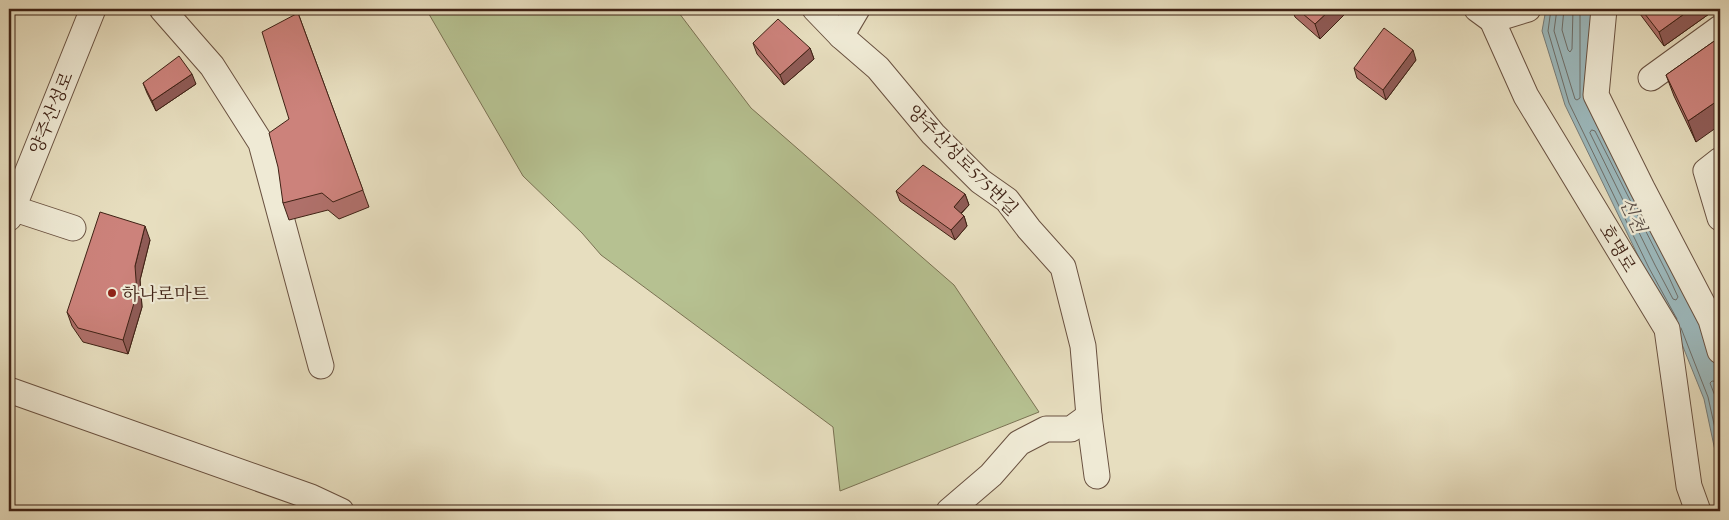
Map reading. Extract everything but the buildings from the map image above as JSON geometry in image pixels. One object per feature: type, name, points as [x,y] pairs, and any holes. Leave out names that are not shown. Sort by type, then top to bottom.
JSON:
[{"type":"street","name":"양주산성로","points":[[10,211],[93,9]]},
{"type":"street","points":[[162,9],[212,66],[261,143],[321,366]]},
{"type":"street","name":"양주산성로575번길","points":[[815,9],[841,36],[878,68],[932,134],[974,174],[1007,200],[1029,230],[1063,267],[1083,346],[1089,416],[1097,476]]},
{"type":"street","points":[[841,36],[857,9]]},
{"type":"street","points":[[1484,14],[1528,9]]},
{"type":"street","points":[[1604,9],[1596,95],[1711,320],[1720,352]]},
{"type":"street","name":"호명로","points":[[1484,14],[1526,96],[1667,329],[1690,486],[1698,511]]},
{"type":"street","points":[[1650,78],[1720,28]]},
{"type":"street","points":[[1720,160],[1706,171],[1720,218]]},
{"type":"street","points":[[10,211],[74,228]]},
{"type":"street","points":[[9,390],[310,497],[341,511]]},
{"type":"street","points":[[950,511],[991,475],[1019,443],[1046,430],[1071,428],[1089,416]]},
{"type":"green space","points":[[426,9],[676,9],[751,108],[954,285],[1039,412],[840,491],[833,427],[601,255],[582,233],[523,176]]},
{"type":"water","name":"신천","points":[[1546,9],[1592,9],[1591,98],[1705,330],[1720,378],[1720,474],[1704,399],[1673,322],[1645,270],[1565,105],[1542,31]]},
{"type":"place","name":"하나로마트","points":[[112,293]]}]
